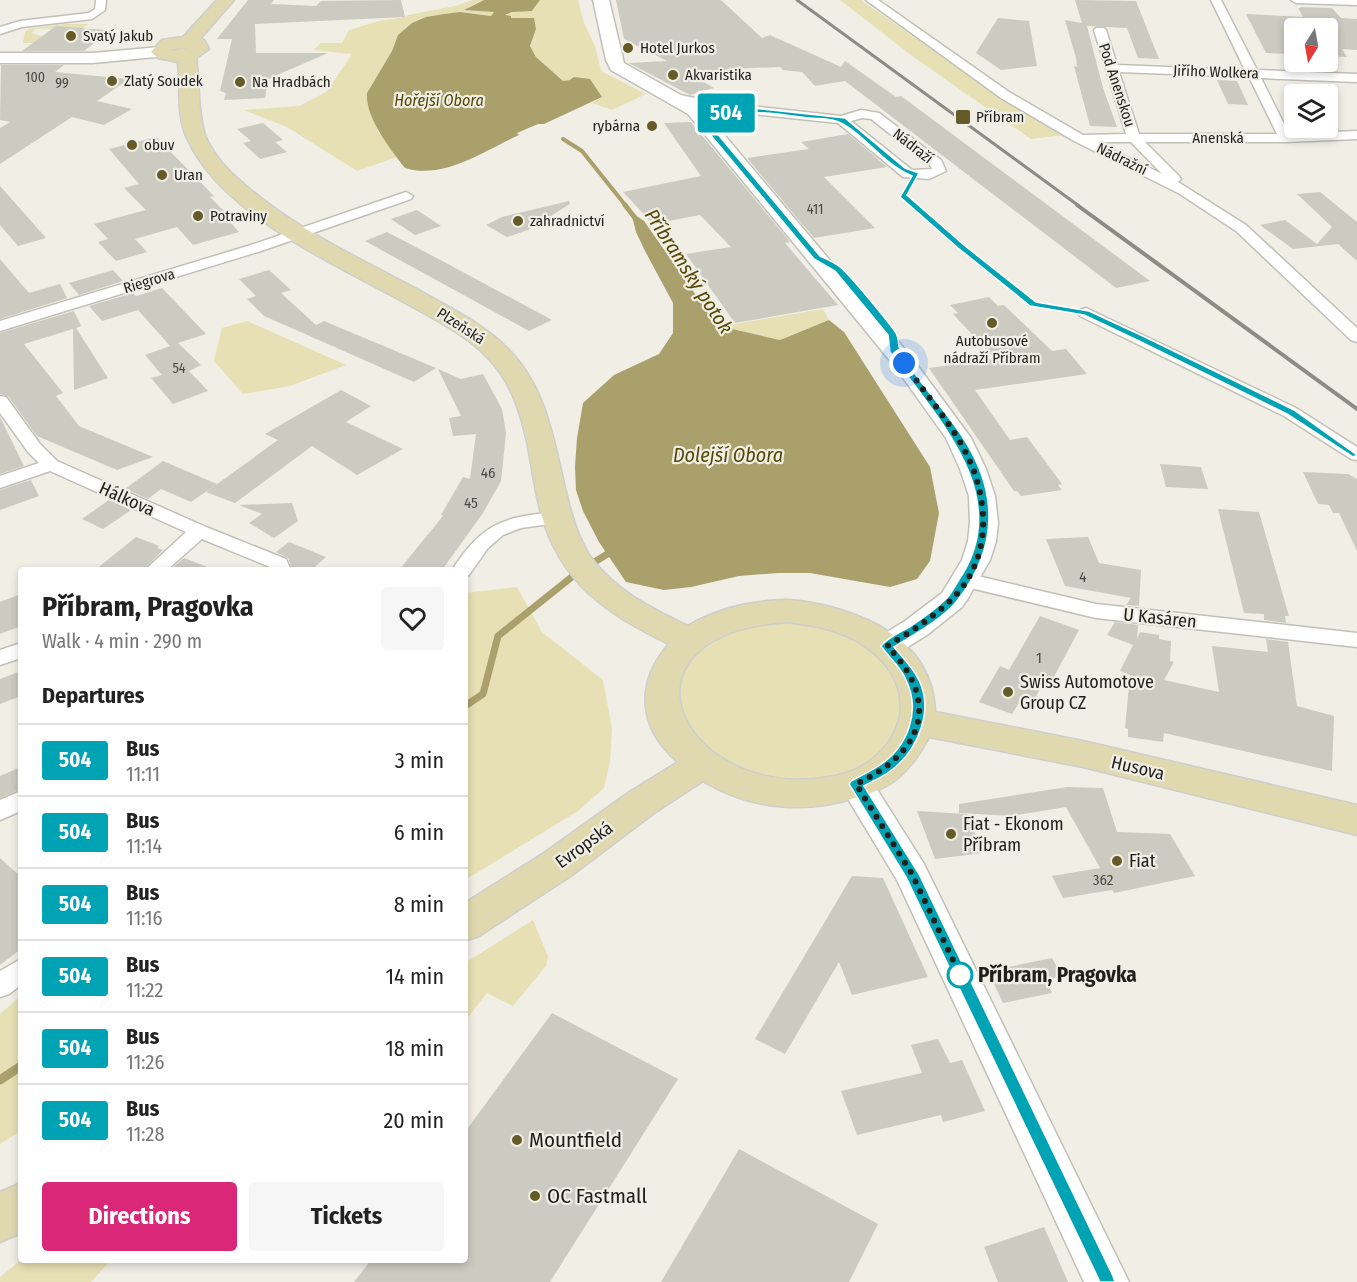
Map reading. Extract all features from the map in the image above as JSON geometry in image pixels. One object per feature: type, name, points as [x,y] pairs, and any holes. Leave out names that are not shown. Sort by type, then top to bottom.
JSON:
[{"type":"main road","points":[[160,52],[168,56],[187,49],[226,0]]},
{"type":"main road","name":"Plzeňská","points":[[187,49],[189,111],[196,138],[220,173],[277,221],[470,330],[499,353],[518,379],[526,395],[535,420],[557,518],[575,558],[596,584],[627,609],[690,641]]},
{"type":"main road","points":[[765,612],[809,613],[842,621],[870,634],[887,646],[911,675],[917,691],[918,722],[907,747],[897,758],[885,768],[856,784],[811,794],[775,792],[740,784],[701,765],[685,751],[673,735],[665,718],[662,702],[663,685],[668,669],[690,641],[706,630],[734,619],[765,612]]},
{"type":"main road","name":"Husova","points":[[918,722],[964,729],[1098,758],[1357,820]]},
{"type":"main road","name":"Evropská","points":[[468,922],[558,864],[641,803],[701,765]]},
{"type":"main road","points":[[0,1219],[18,1208]]},
{"type":"street","points":[[601,0],[617,66],[694,110],[895,352],[958,438],[974,469],[982,496],[984,524],[982,542],[976,561],[952,600],[916,628],[887,646]]},
{"type":"street","name":"Nádražní","points":[[871,0],[971,73],[1079,138],[1185,191],[1249,235],[1357,337]]},
{"type":"street","points":[[1216,0],[1284,136]]},
{"type":"street","points":[[1296,0],[1357,2]]},
{"type":"street","points":[[0,31],[28,23],[87,17],[100,5]]},
{"type":"street","name":"Pod Anenskou","points":[[1100,30],[1134,138],[1185,191]]},
{"type":"street","points":[[2,59],[93,58],[160,52]]},
{"type":"street","name":"Jiřího Wolkera","points":[[1112,68],[1357,78]]},
{"type":"street","name":"Nádraží","points":[[675,98],[842,120],[861,114],[875,116],[936,164],[939,171],[929,175],[908,174],[842,120]]},
{"type":"street","name":"Nádraží","points":[[707,126],[710,120],[718,115],[753,110]]},
{"type":"street","name":"Anenská","points":[[1338,136],[1357,135]]},
{"type":"street","name":"Anenská","points":[[1079,138],[1284,138]]},
{"type":"street","name":"Riegrova","points":[[0,326],[298,234],[406,196]]},
{"type":"street","points":[[1086,313],[1280,407],[1357,455]]},
{"type":"street","name":"Hálkova","points":[[0,401],[34,448],[51,465],[280,567]]},
{"type":"street","points":[[0,482],[51,465]]},
{"type":"street","points":[[464,567],[488,537],[508,526],[557,518]]},
{"type":"street","points":[[158,567],[199,531]]},
{"type":"street","name":"U Kasáren","points":[[966,580],[1096,611],[1357,640]]},
{"type":"street","points":[[0,658],[18,651]]},
{"type":"street","points":[[856,784],[912,874],[1107,1282]]},
{"type":"street","points":[[0,811],[18,802]]},
{"type":"street","points":[[0,986],[18,972]]},
{"type":"shaded area","points":[[473,0],[484,0],[468,7],[494,12],[491,16],[460,12],[444,14],[426,17],[412,23],[398,35],[392,51],[367,93],[378,132],[397,157],[357,171],[287,127],[244,110],[299,106],[327,91],[352,54],[314,50],[321,43],[342,43],[349,30]]},
{"type":"shaded area","points":[[540,0],[578,0],[584,23],[595,46],[601,71],[646,94],[612,110],[592,103],[602,97],[570,80],[563,81],[536,57],[530,46],[536,29],[504,15],[534,9]]},
{"type":"shaded area","points":[[840,0],[861,0],[1001,98],[1065,135],[1031,139],[915,58]]},
{"type":"shaded area","points":[[65,24],[89,24],[83,28],[36,29],[31,33],[42,36],[35,43],[23,43],[25,32],[29,29]]},
{"type":"shaded area","points":[[823,309],[829,320],[780,340],[732,329],[714,321],[734,324]]},
{"type":"shaded area","points":[[247,321],[346,365],[290,386],[243,394],[214,361],[222,328]]},
{"type":"shaded area","points":[[517,587],[542,632],[603,680],[612,729],[610,761],[604,788],[578,811],[468,878],[468,593]]},
{"type":"shaded area","points":[[805,620],[861,638],[897,673],[906,716],[879,759],[843,777],[799,784],[713,760],[674,704],[686,660],[745,623]]},
{"type":"shaded area","points":[[533,920],[548,956],[546,966],[513,1006],[487,993],[468,1017],[468,961]]},
{"type":"shaded area","points":[[18,999],[18,1133],[0,1144],[0,1014]]},
{"type":"shaded area","points":[[18,1262],[108,1263],[91,1282],[0,1282],[0,1277]]},
{"type":"water","name":"Hořejší Obora","points":[[484,0],[540,0],[532,11],[512,12],[505,15],[511,18],[534,18],[536,29],[530,46],[536,57],[563,81],[574,77],[590,79],[602,97],[544,124],[538,124],[517,133],[519,135],[464,162],[434,170],[420,171],[405,168],[374,122],[367,102],[367,93],[392,51],[398,35],[412,23],[426,17],[460,12],[491,16],[494,12],[464,10]]},
{"type":"water","name":"Dolejší Obora","points":[[631,212],[644,221],[714,321],[732,329],[780,340],[829,320],[844,332],[930,467],[939,513],[930,561],[917,579],[890,587],[810,573],[778,573],[739,576],[691,587],[664,590],[626,582],[599,542],[583,511],[576,490],[575,467],[583,403],[614,375],[659,354],[673,333],[673,303],[636,232]]},
{"type":"building","points":[[248,0],[274,0],[271,4],[316,6],[321,1],[401,0],[405,17],[255,24],[256,53],[328,53],[268,79],[265,98],[224,100],[226,93],[220,91],[232,39],[217,39]]},
{"type":"building","points":[[616,0],[721,0],[762,38],[770,35],[841,67],[845,61],[896,97],[901,96],[1150,281],[1116,288],[845,81],[815,86],[802,72],[783,70],[780,67],[727,69],[730,74],[702,81],[714,88],[690,95],[629,63],[667,61],[624,39]]},
{"type":"building","points":[[1075,0],[1136,1],[1159,59],[1138,58],[1127,28],[1087,26],[1103,88],[1117,127],[1090,126],[1074,66],[1077,67],[1076,58],[1065,20],[1082,23]]},
{"type":"building","points":[[1298,8],[1332,8],[1341,18],[1357,19],[1357,50],[1342,49],[1347,57],[1338,57],[1338,18],[1284,18],[1284,54],[1266,53],[1246,14],[1303,17]]},
{"type":"building","points":[[998,18],[1029,21],[1037,66],[1001,70],[976,53]]},
{"type":"building","points":[[56,26],[109,32],[84,51],[22,51]]},
{"type":"building","points":[[1,65],[64,65],[55,72],[129,79],[97,101],[132,109],[104,125],[72,117],[0,164],[0,128],[10,122],[0,120]]},
{"type":"building","points":[[1217,80],[1237,81],[1248,105],[1228,104]]},
{"type":"building","points":[[691,122],[790,242],[785,243],[838,305],[735,323],[686,254],[731,247],[700,215],[653,224],[623,192],[701,176],[664,123]]},
{"type":"building","points":[[263,123],[283,140],[275,142],[287,152],[260,159],[243,143],[251,141],[237,129]]},
{"type":"building","points":[[848,134],[887,167],[824,177],[875,228],[814,238],[747,158],[809,149],[801,142]]},
{"type":"building","points":[[156,137],[214,196],[210,197],[234,221],[231,223],[239,232],[193,245],[177,227],[135,239],[147,252],[116,261],[98,242],[108,239],[94,224],[146,210],[124,188],[139,184],[109,149]]},
{"type":"building","points":[[0,186],[46,238],[18,246],[0,225]]},
{"type":"building","points":[[1320,192],[1357,222],[1357,261],[1338,244],[1293,249],[1260,225],[1285,220],[1317,244],[1332,227],[1297,194]]},
{"type":"building","name":"zahradnictví","points":[[569,201],[570,204],[528,230],[507,237],[486,225],[502,217]]},
{"type":"building","points":[[417,210],[441,226],[415,235],[391,219]]},
{"type":"building","points":[[387,232],[552,320],[529,331],[365,241]]},
{"type":"building","points":[[0,259],[29,293],[60,284],[67,298],[0,319]]},
{"type":"building","points":[[113,270],[123,281],[79,295],[69,283]]},
{"type":"building","points":[[269,270],[291,290],[281,293],[316,325],[324,321],[436,368],[414,382],[264,316],[247,299],[256,296],[239,279]]},
{"type":"building","points":[[162,288],[206,334],[178,343],[201,365],[189,371],[208,391],[173,404],[151,378],[162,375],[145,355],[170,346],[138,310],[102,321],[89,306],[133,293],[136,296]]},
{"type":"building","points":[[989,297],[998,306],[1004,305],[1052,351],[1066,349],[1087,374],[975,390],[1010,440],[1027,437],[1062,484],[1058,485],[1062,490],[1021,496],[1014,491],[929,368],[995,359],[953,314],[958,313],[950,305]]},
{"type":"building","points":[[74,311],[81,326],[76,328],[108,378],[74,390],[73,329],[24,344],[63,393],[56,396],[79,426],[153,457],[117,470],[37,436],[8,396],[0,394],[0,333]]},
{"type":"building","points":[[438,369],[461,379],[483,374],[502,409],[506,433],[501,481],[483,513],[444,567],[401,567],[443,516],[441,515],[463,477],[470,479],[476,434],[453,436],[449,418],[461,416]]},
{"type":"building","points":[[341,390],[371,406],[346,422],[403,449],[357,475],[312,446],[235,503],[206,492],[278,440],[265,434]]},
{"type":"building","points":[[0,417],[24,466],[0,474]]},
{"type":"building","points":[[163,461],[217,484],[191,502],[161,489],[148,499],[125,489]]},
{"type":"building","points":[[1160,464],[1201,467],[1208,489],[1166,487]]},
{"type":"building","points":[[1303,472],[1348,474],[1357,479],[1357,551],[1339,513],[1333,513],[1329,505],[1318,504]]},
{"type":"building","points":[[31,480],[39,496],[0,510],[0,490]]},
{"type":"building","points":[[109,500],[131,510],[103,529],[82,519]]},
{"type":"building","points":[[292,503],[298,521],[274,538],[249,523],[262,514],[239,505]]},
{"type":"building","points":[[1218,509],[1259,512],[1289,616],[1285,616],[1286,623],[1264,620],[1264,614],[1244,613]]},
{"type":"building","points":[[136,537],[159,546],[157,548],[163,550],[146,567],[99,567]]},
{"type":"building","points":[[1088,537],[1099,563],[1141,570],[1139,606],[1126,605],[1131,598],[1065,586],[1046,539]]},
{"type":"building","points":[[289,542],[326,557],[314,567],[292,567],[288,558],[276,552]]},
{"type":"building","points":[[184,558],[207,567],[174,567]]},
{"type":"building","points":[[18,595],[18,627],[0,634],[0,602]]},
{"type":"building","points":[[1040,616],[1079,630],[1050,684],[1044,682],[1030,707],[1019,703],[1012,714],[979,702],[1000,666],[1009,670]]},
{"type":"building","points":[[1115,622],[1138,625],[1137,639],[1140,632],[1159,635],[1159,639],[1171,641],[1170,661],[1174,662],[1164,680],[1219,692],[1212,646],[1268,652],[1266,639],[1288,642],[1297,706],[1334,716],[1332,771],[1164,733],[1163,742],[1128,737],[1128,729],[1125,728],[1130,675],[1120,671],[1133,645],[1107,635]]},
{"type":"building","points":[[18,672],[18,697],[0,704],[0,679]]},
{"type":"building","points":[[18,768],[18,790],[0,798],[0,776]]},
{"type":"building","points":[[1067,787],[1103,788],[1117,832],[1170,834],[1195,876],[1114,893],[1112,890],[1063,898],[1052,876],[1100,868],[1066,807],[1012,816],[959,813],[959,804]]},
{"type":"building","name":"Fiat - Ekonom Příbram","points":[[917,811],[967,814],[983,853],[935,859]]},
{"type":"building","points":[[0,858],[18,874],[18,951],[0,965]]},
{"type":"building","points":[[852,876],[883,878],[928,977],[852,995],[839,962],[785,1054],[755,1039]]},
{"type":"building","points":[[1052,958],[1062,976],[1046,980],[1052,993],[1003,1003],[988,971]]},
{"type":"building","name":"OC Fastmall","points":[[552,1013],[678,1079],[550,1282],[354,1282],[369,1263],[468,1263],[468,1128]]},
{"type":"building","points":[[938,1039],[950,1063],[962,1060],[985,1111],[943,1122],[941,1115],[857,1135],[841,1091],[922,1073],[911,1045]]},
{"type":"building","points":[[739,1149],[878,1224],[849,1282],[661,1282]]},
{"type":"building","points":[[1044,1227],[1068,1282],[998,1282],[984,1247]]},
{"type":"waterway","name":"Příbramský potok","points":[[563,139],[582,151],[626,206]]},
{"type":"waterway","name":"Příbramský potok","points":[[625,205],[635,218]]},
{"type":"waterway","name":"Příbramský potok","points":[[588,566],[609,553],[612,548]]},
{"type":"waterway","name":"Příbramský potok","points":[[468,704],[483,694],[498,636],[578,572]]},
{"type":"waterway","name":"Příbramský potok","points":[[0,1080],[18,1068]]},
{"type":"railway","points":[[797,0],[1079,206]]},
{"type":"railway","points":[[1077,205],[1357,409]]},
{"type":"bus line","name":"504","points":[[1107,1282],[912,874],[877,822],[856,784],[871,777],[897,758],[907,747],[914,734],[919,708],[917,691],[911,675],[887,646],[916,628],[952,600],[976,561],[982,542],[984,524],[982,496],[974,469],[958,438],[895,352],[892,335],[838,269],[819,260],[730,155],[707,126],[710,120],[718,115],[753,110],[842,120],[908,174],[916,175],[903,195],[961,246],[1033,304],[1086,313],[1142,339],[1290,412],[1357,455]]},
{"type":"place","name":"Svatý Jakub","points":[[71,36]]},
{"type":"place","name":"Hotel Jurkos","points":[[628,48]]},
{"type":"place","name":"Akvaristika","points":[[673,75]]},
{"type":"place","name":"Zlatý Soudek","points":[[112,81]]},
{"type":"place","name":"Na Hradbách","points":[[240,82]]},
{"type":"place","name":"Příbram","points":[[963,117]]},
{"type":"place","name":"rybárna","points":[[652,126]]},
{"type":"place","name":"obuv","points":[[132,145]]},
{"type":"place","name":"Uran","points":[[162,175]]},
{"type":"place","name":"Potraviny","points":[[198,216]]},
{"type":"place","name":"zahradnictví","points":[[518,221]]},
{"type":"place","name":"Autobusové nádraží Příbram","points":[[992,323]]},
{"type":"place","name":"Swiss Automotove Group CZ","points":[[1008,692]]},
{"type":"place","name":"Fiat - Ekonom Příbram","points":[[951,834]]},
{"type":"place","name":"Fiat","points":[[1117,861]]},
{"type":"place","name":"Příbram, Pragovka","points":[[960,975]]},
{"type":"place","name":"Mountfield","points":[[517,1140]]},
{"type":"place","name":"OC Fastmall","points":[[535,1196]]},
{"type":"route","points":[[904,363],[958,438],[974,469],[982,496],[984,524],[982,542],[976,561],[952,600],[916,628],[887,646],[911,675],[917,691],[918,722],[907,747],[897,758],[871,777],[856,784],[877,822],[912,874],[963,981],[960,975]]}]
